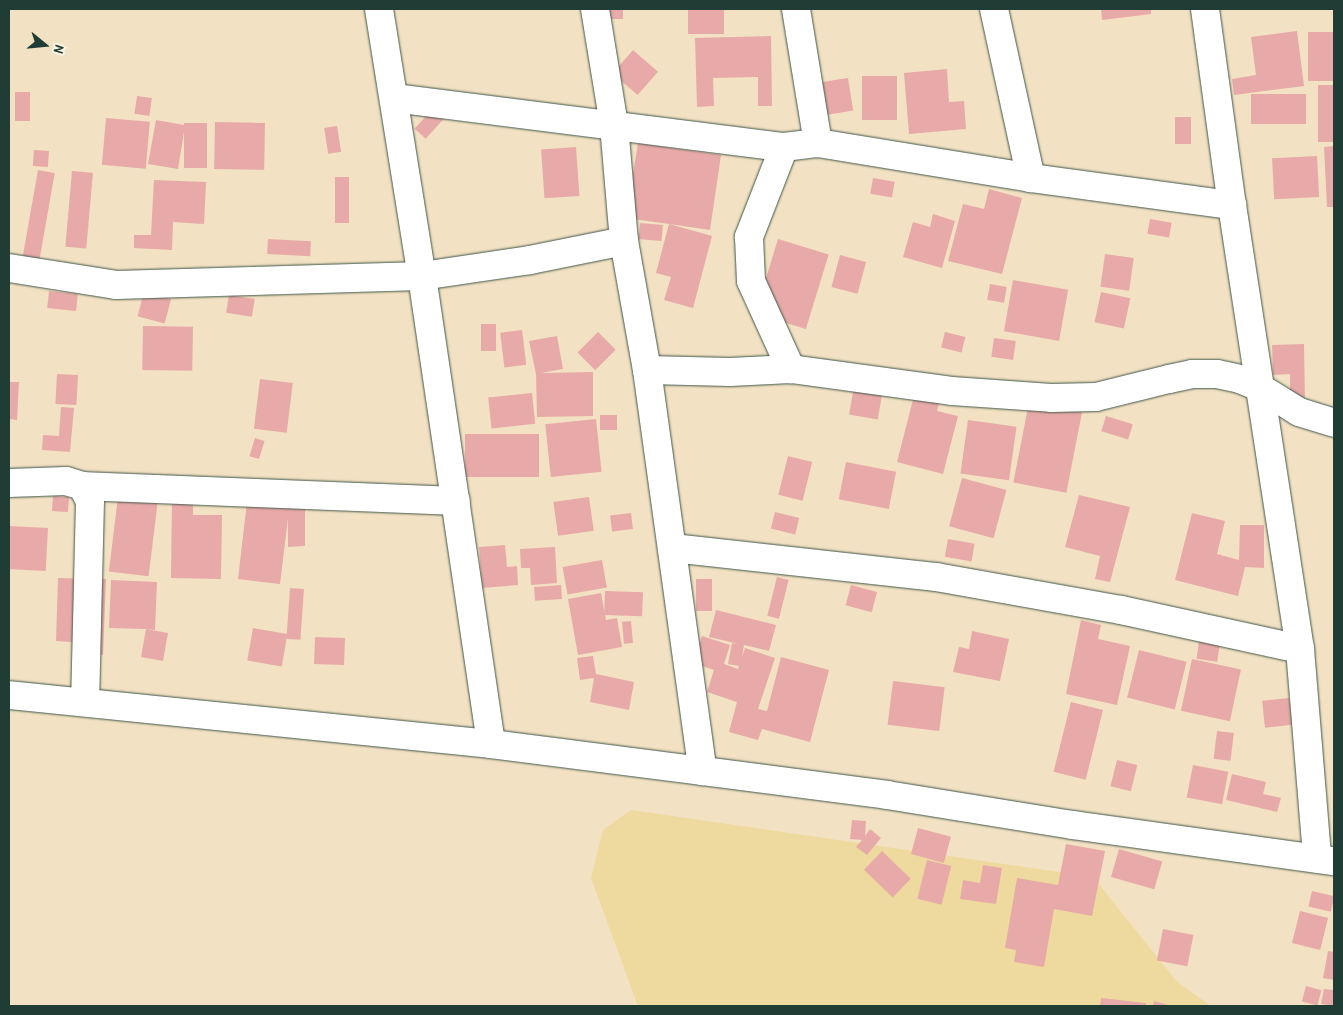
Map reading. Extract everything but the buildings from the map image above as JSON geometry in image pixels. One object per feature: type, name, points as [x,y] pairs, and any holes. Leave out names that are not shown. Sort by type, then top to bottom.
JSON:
[{"type":"street","points":[[379,9],[422,276],[491,744]]},
{"type":"street","points":[[595,9],[614,126],[624,241],[647,370],[703,771]]},
{"type":"street","points":[[796,9],[818,143]]},
{"type":"street","points":[[994,9],[1032,178]]},
{"type":"street","points":[[9,694],[491,744],[887,795],[1073,825],[1326,860],[1300,649],[1232,206],[1205,9]]},
{"type":"street","points":[[394,98],[784,147],[818,143],[1032,178],[1232,206]]},
{"type":"street","points":[[784,147],[749,237],[751,281],[791,369]]},
{"type":"street","points":[[9,268],[116,285],[422,276],[530,260],[624,241]]},
{"type":"street","points":[[647,370],[730,372],[791,369],[952,391],[1051,398],[1096,398],[1192,374],[1217,374],[1240,378],[1259,387],[1299,412],[1334,423]]},
{"type":"street","points":[[9,483],[66,481],[82,486],[456,501]]},
{"type":"street","points":[[82,486],[90,501],[84,701]]},
{"type":"street","points":[[673,548],[936,577],[1121,610],[1300,649]]},
{"type":"sand","points":[[631,810],[1093,877],[1177,982],[1211,1006],[638,1006],[591,878],[603,830]]}]
